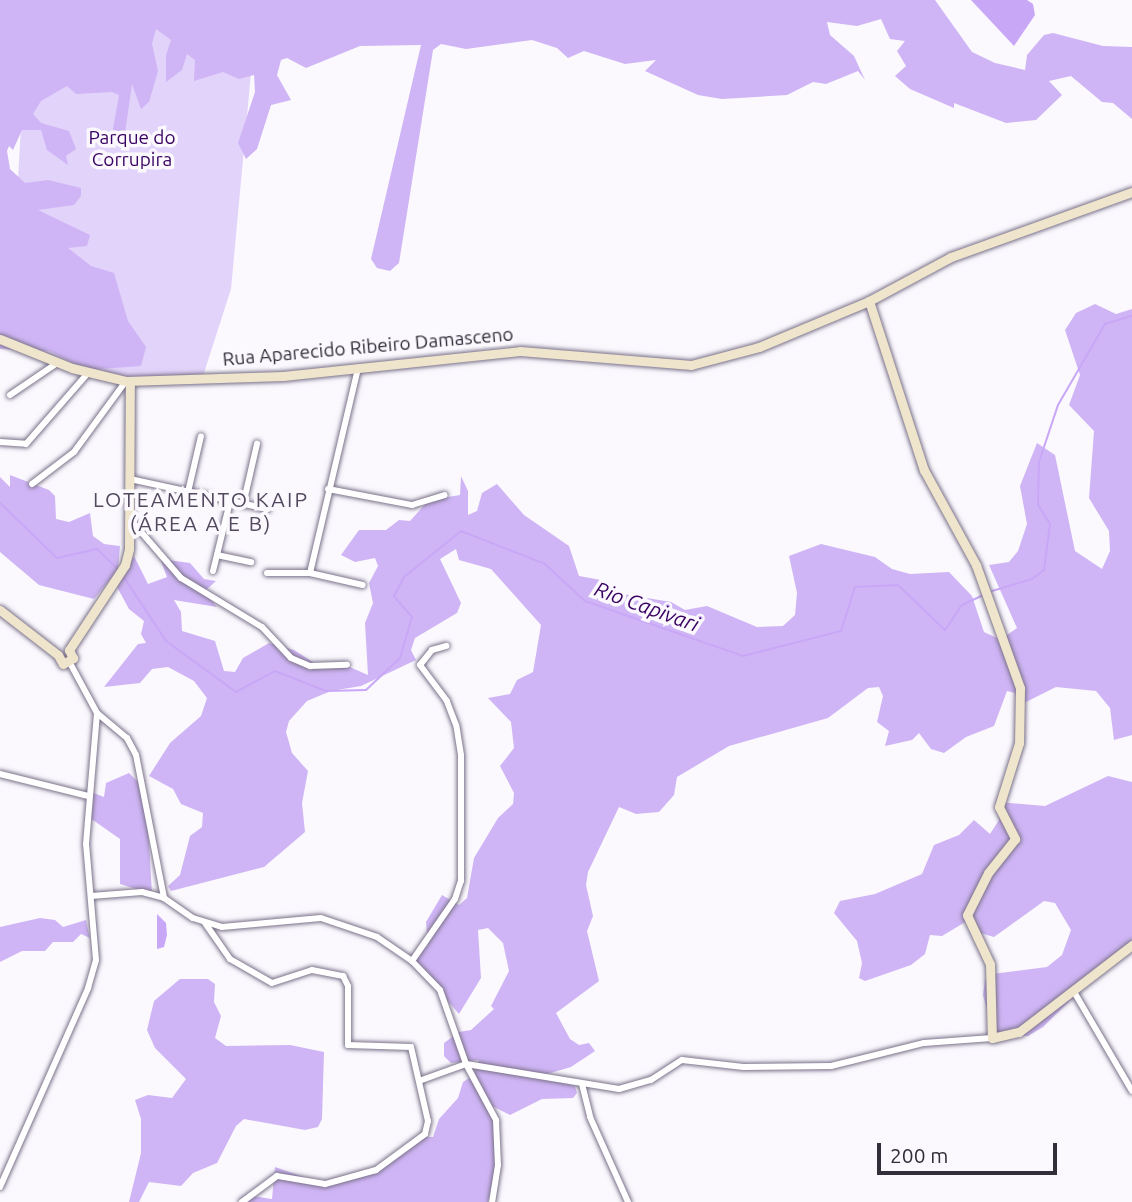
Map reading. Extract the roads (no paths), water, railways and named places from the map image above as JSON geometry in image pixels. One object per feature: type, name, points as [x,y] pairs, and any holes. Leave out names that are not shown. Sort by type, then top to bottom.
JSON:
[{"type":"street","name":"Rua Aparecido Ribeiro Damasceno","points":[[0,338],[57,363],[128,381],[283,376],[520,351],[691,365],[747,351],[869,301],[984,244],[1132,192]]},
{"type":"street","points":[[869,301],[924,470],[976,565],[1020,688],[1019,743],[999,807],[1015,839],[988,873],[967,915],[990,964],[992,1038]]},
{"type":"street","points":[[10,395],[57,363]]},
{"type":"street","points":[[310,573],[358,368]]},
{"type":"street","points":[[0,443],[26,444],[88,373]]},
{"type":"street","points":[[58,655],[69,650],[125,565],[130,479],[128,381]]},
{"type":"street","points":[[32,484],[74,452],[128,381]]},
{"type":"street","points":[[188,492],[201,436]]},
{"type":"street","points":[[243,505],[257,444]]},
{"type":"street","points":[[130,479],[268,509]]},
{"type":"street","points":[[328,489],[411,505],[445,495]]},
{"type":"street","points":[[213,571],[230,502]]},
{"type":"street","points":[[129,519],[181,578],[262,626],[291,658],[310,666],[347,666]]},
{"type":"street","points":[[217,555],[251,562]]},
{"type":"street","points":[[267,573],[310,573],[363,585]]},
{"type":"street","points":[[0,611],[58,655],[62,664],[70,663]]},
{"type":"street","points":[[412,961],[455,899],[461,881],[461,755],[456,725],[447,701],[420,665],[432,650],[446,646]]},
{"type":"street","points":[[69,650],[73,656],[70,663]]},
{"type":"street","points":[[70,663],[97,713],[127,738],[136,755],[164,898]]},
{"type":"street","points":[[0,1187],[91,981],[96,954],[88,796],[97,713]]},
{"type":"street","points":[[0,774],[88,796]]},
{"type":"street","points":[[91,896],[142,892],[164,898],[205,923],[233,929],[308,917],[336,920],[377,937],[412,961],[444,996],[467,1064],[496,1121],[498,1166],[492,1202]]},
{"type":"street","points":[[205,923],[230,959],[272,983],[312,970],[343,976],[348,986],[348,1045],[408,1045],[419,1080],[428,1130],[382,1167],[325,1184],[277,1176],[242,1202]]},
{"type":"street","points":[[419,1080],[467,1064],[582,1084],[634,1088],[682,1060],[744,1067],[831,1066],[924,1043],[992,1038],[1019,1032],[1132,945]]},
{"type":"street","points":[[1073,990],[1132,1091]]},
{"type":"street","points":[[582,1084],[590,1118],[628,1202]]},
{"type":"waterway","name":"Rio Capivari","points":[[992,591],[1032,579],[1044,570],[1050,524],[1038,505],[1039,462],[1058,405],[1105,324],[1132,316]]},
{"type":"waterway","name":"Rio Capivari","points":[[0,503],[57,558],[97,549],[118,569]]},
{"type":"waterway","name":"Rio Capivari","points":[[123,576],[166,641],[236,692],[275,671],[326,691],[366,690],[400,658],[412,617],[394,596],[404,577],[461,531],[545,564],[585,601],[743,656],[841,631],[855,587],[898,585],[945,630],[962,605],[983,595]]},
{"type":"district","name":"LOTEAMENTO KAIP (ÁREA A E B)","points":[[201,511]]},
{"type":"park label","name":"Parque do Corrupira","points":[[132,149]]}]
